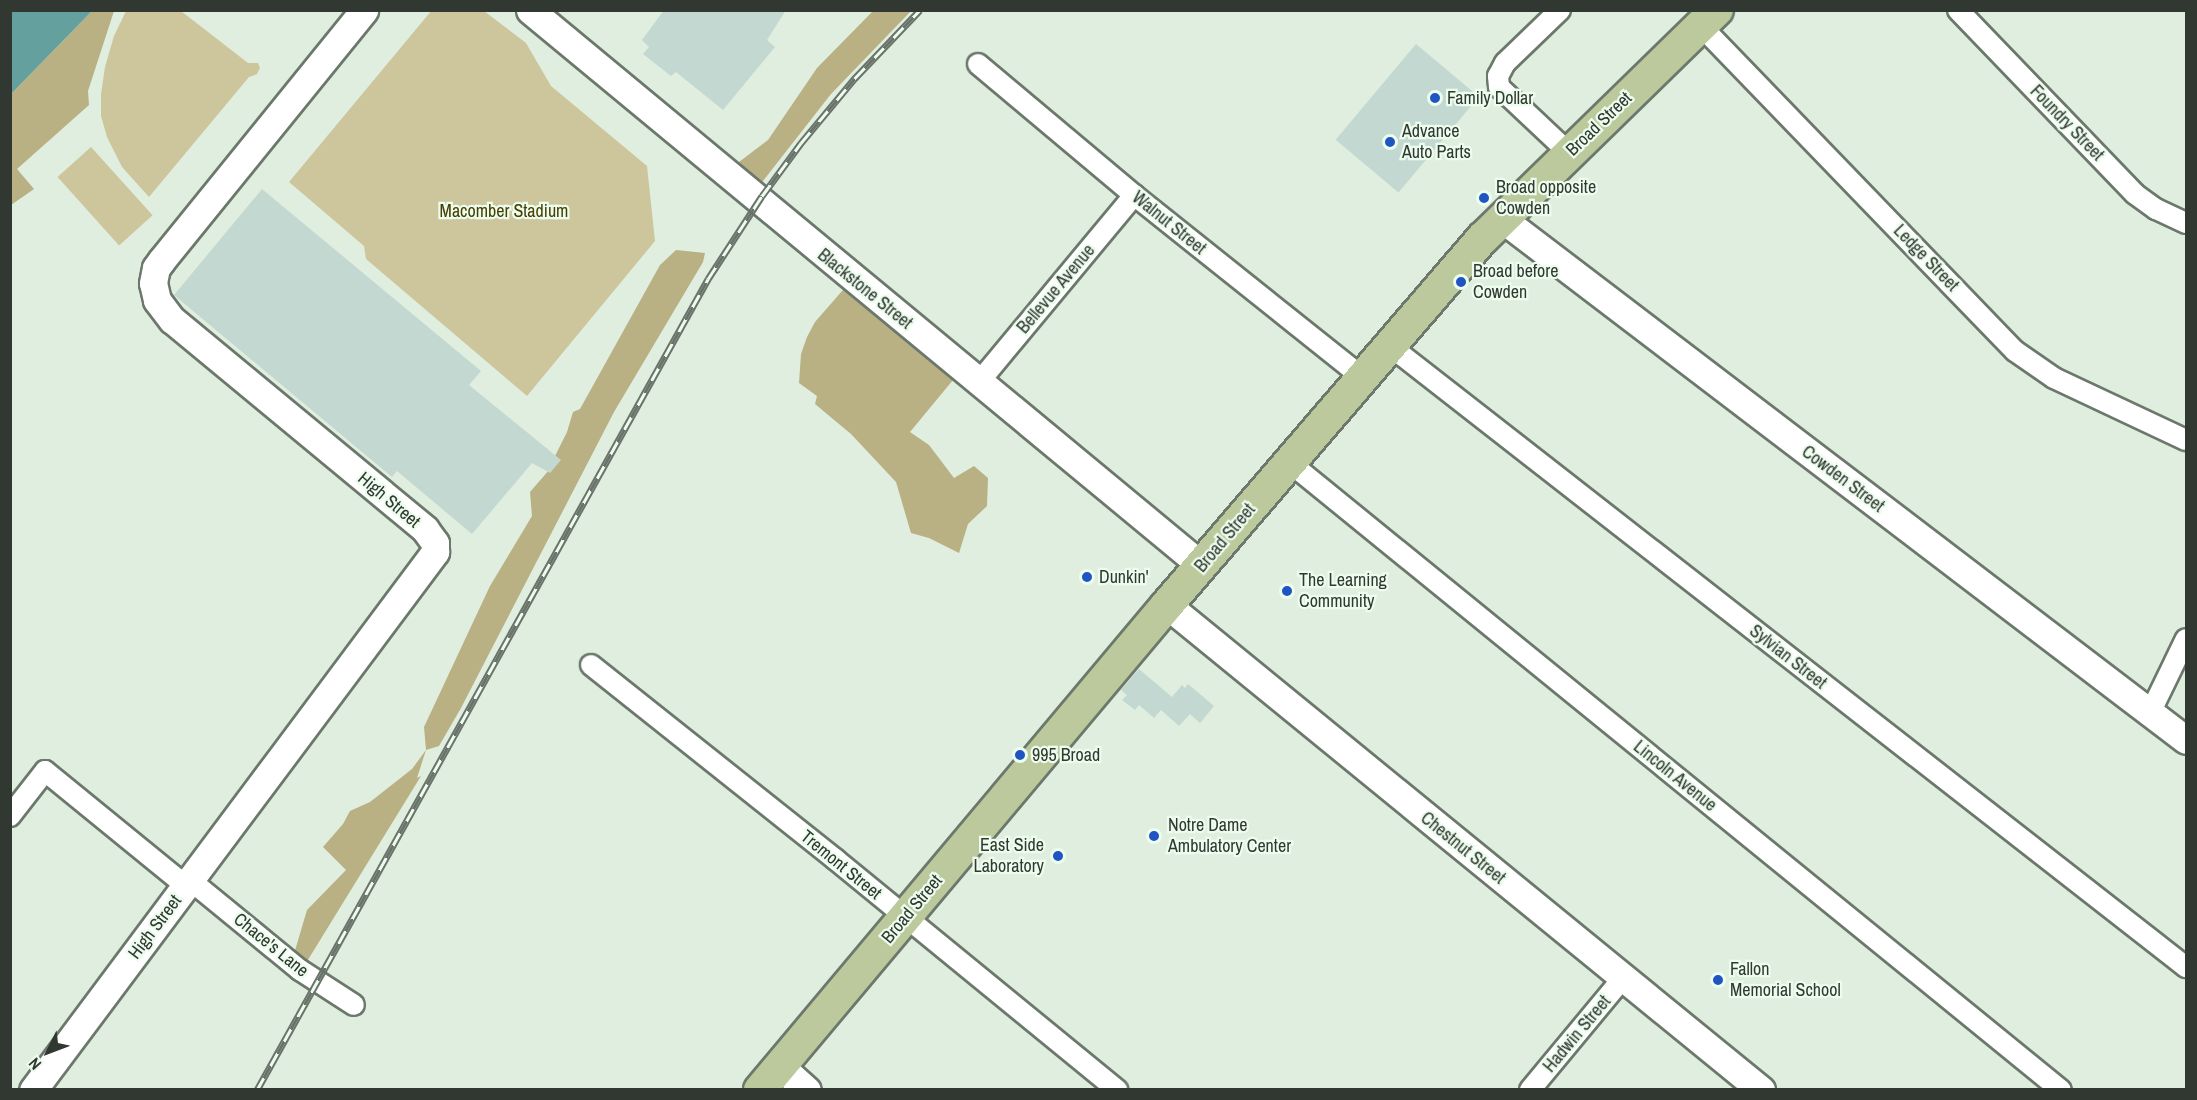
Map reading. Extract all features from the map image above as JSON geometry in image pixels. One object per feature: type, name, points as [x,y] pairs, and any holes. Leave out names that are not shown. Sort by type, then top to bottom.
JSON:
[{"type":"main road","name":"Broad Street","points":[[760,1089],[1167,605],[1501,218],[1709,18]]},
{"type":"street","name":"High Street","points":[[33,1089],[435,552],[435,543],[425,529],[171,320],[157,300],[153,283],[156,268],[161,261],[364,10]]},
{"type":"street","name":"Blackstone Street","points":[[530,10],[1202,566]]},
{"type":"street","points":[[1560,10],[1505,63],[1498,76],[1499,87],[1569,153]]},
{"type":"street","name":"Foundry Street","points":[[1958,10],[2135,194],[2156,209],[2187,223]]},
{"type":"street","name":"Ledge Street","points":[[1709,18],[2015,351],[2054,378],[2187,440]]},
{"type":"street","name":"Walnut Street","points":[[978,64],[1134,195],[1362,377]]},
{"type":"street","name":"Bellevue Avenue","points":[[979,382],[1134,195]]},
{"type":"street","name":"Cowden Street","points":[[1501,218],[2187,740]]},
{"type":"street","name":"Sylvian Street","points":[[1390,346],[2187,967]]},
{"type":"street","name":"Lincoln Avenue","points":[[1289,462],[2061,1089]]},
{"type":"street","name":"Chestnut Street","points":[[1167,605],[1761,1089]]},
{"type":"street","points":[[2150,713],[2187,639]]},
{"type":"street","name":"Tremont Street","points":[[591,665],[1117,1089]]},
{"type":"street","name":"Chace's Lane","points":[[10,816],[45,771],[300,970],[354,1005]]},
{"type":"street","name":"Hadwin Street","points":[[1530,1089],[1623,978]]},
{"type":"street","points":[[780,1066],[807,1089]]},
{"type":"green space","name":"Macomber Stadium","points":[[432,10],[484,11],[526,43],[551,86],[647,166],[655,241],[527,396],[366,259],[364,246],[289,182]]},
{"type":"green space","points":[[126,11],[181,11],[248,63],[258,63],[260,68],[257,74],[249,77],[149,197],[122,167],[107,137],[101,116],[105,67],[114,36]]},
{"type":"green space","points":[[91,147],[153,215],[119,245],[58,177]]},
{"type":"shaded area","points":[[92,11],[114,11],[88,91],[89,105],[17,169],[34,189],[11,205],[11,94]]},
{"type":"shaded area","points":[[873,11],[911,11],[831,94],[759,186],[739,162],[768,140],[817,68]]},
{"type":"shaded area","points":[[676,250],[705,253],[703,262],[614,412],[461,708],[439,746],[426,750],[424,727],[490,586],[532,516],[530,492],[556,462],[555,456],[567,432],[573,412],[580,409],[660,265]]},
{"type":"shaded area","points":[[856,275],[957,358],[948,377],[953,380],[910,432],[929,445],[954,478],[974,466],[988,478],[987,506],[968,524],[959,553],[929,538],[911,533],[896,482],[851,434],[815,404],[817,396],[799,383],[801,354],[807,337],[815,322]]},
{"type":"shaded area","points":[[426,750],[417,778],[421,776],[306,963],[294,954],[307,910],[346,870],[323,847],[343,824],[350,811],[370,802],[412,769]]},
{"type":"water","points":[[10,11],[92,11],[11,94]]},
{"type":"building","points":[[664,10],[786,10],[767,40],[775,47],[723,110],[676,72],[671,76],[643,54],[649,47],[642,40]]},
{"type":"building","points":[[1416,44],[1479,97],[1398,192],[1336,140]]},
{"type":"building","points":[[262,189],[481,371],[469,385],[561,460],[550,473],[532,463],[472,534],[397,471],[392,477],[174,295]]},
{"type":"building","points":[[1139,669],[1172,697],[1182,685],[1185,688],[1188,684],[1214,706],[1200,723],[1190,714],[1179,726],[1161,710],[1154,718],[1139,705],[1135,710],[1122,700],[1127,695],[1121,690]]},
{"type":"railway","points":[[257,1090],[708,279],[762,196],[801,143],[855,78],[920,10]]},
{"type":"place","name":"Family Dollar","points":[[1435,98]]},
{"type":"place","name":"Advance Auto Parts","points":[[1390,142]]},
{"type":"place","name":"Broad opposite Cowden","points":[[1484,198]]},
{"type":"place","name":"Broad before Cowden","points":[[1461,282]]},
{"type":"place","name":"Dunkin'","points":[[1087,577]]},
{"type":"place","name":"The Learning Community","points":[[1287,591]]},
{"type":"place","name":"995 Broad","points":[[1020,755]]},
{"type":"place","name":"Notre Dame Ambulatory Center","points":[[1154,836]]},
{"type":"place","name":"East Side Laboratory","points":[[1058,856]]},
{"type":"place","name":"Fallon Memorial School","points":[[1718,980]]}]
